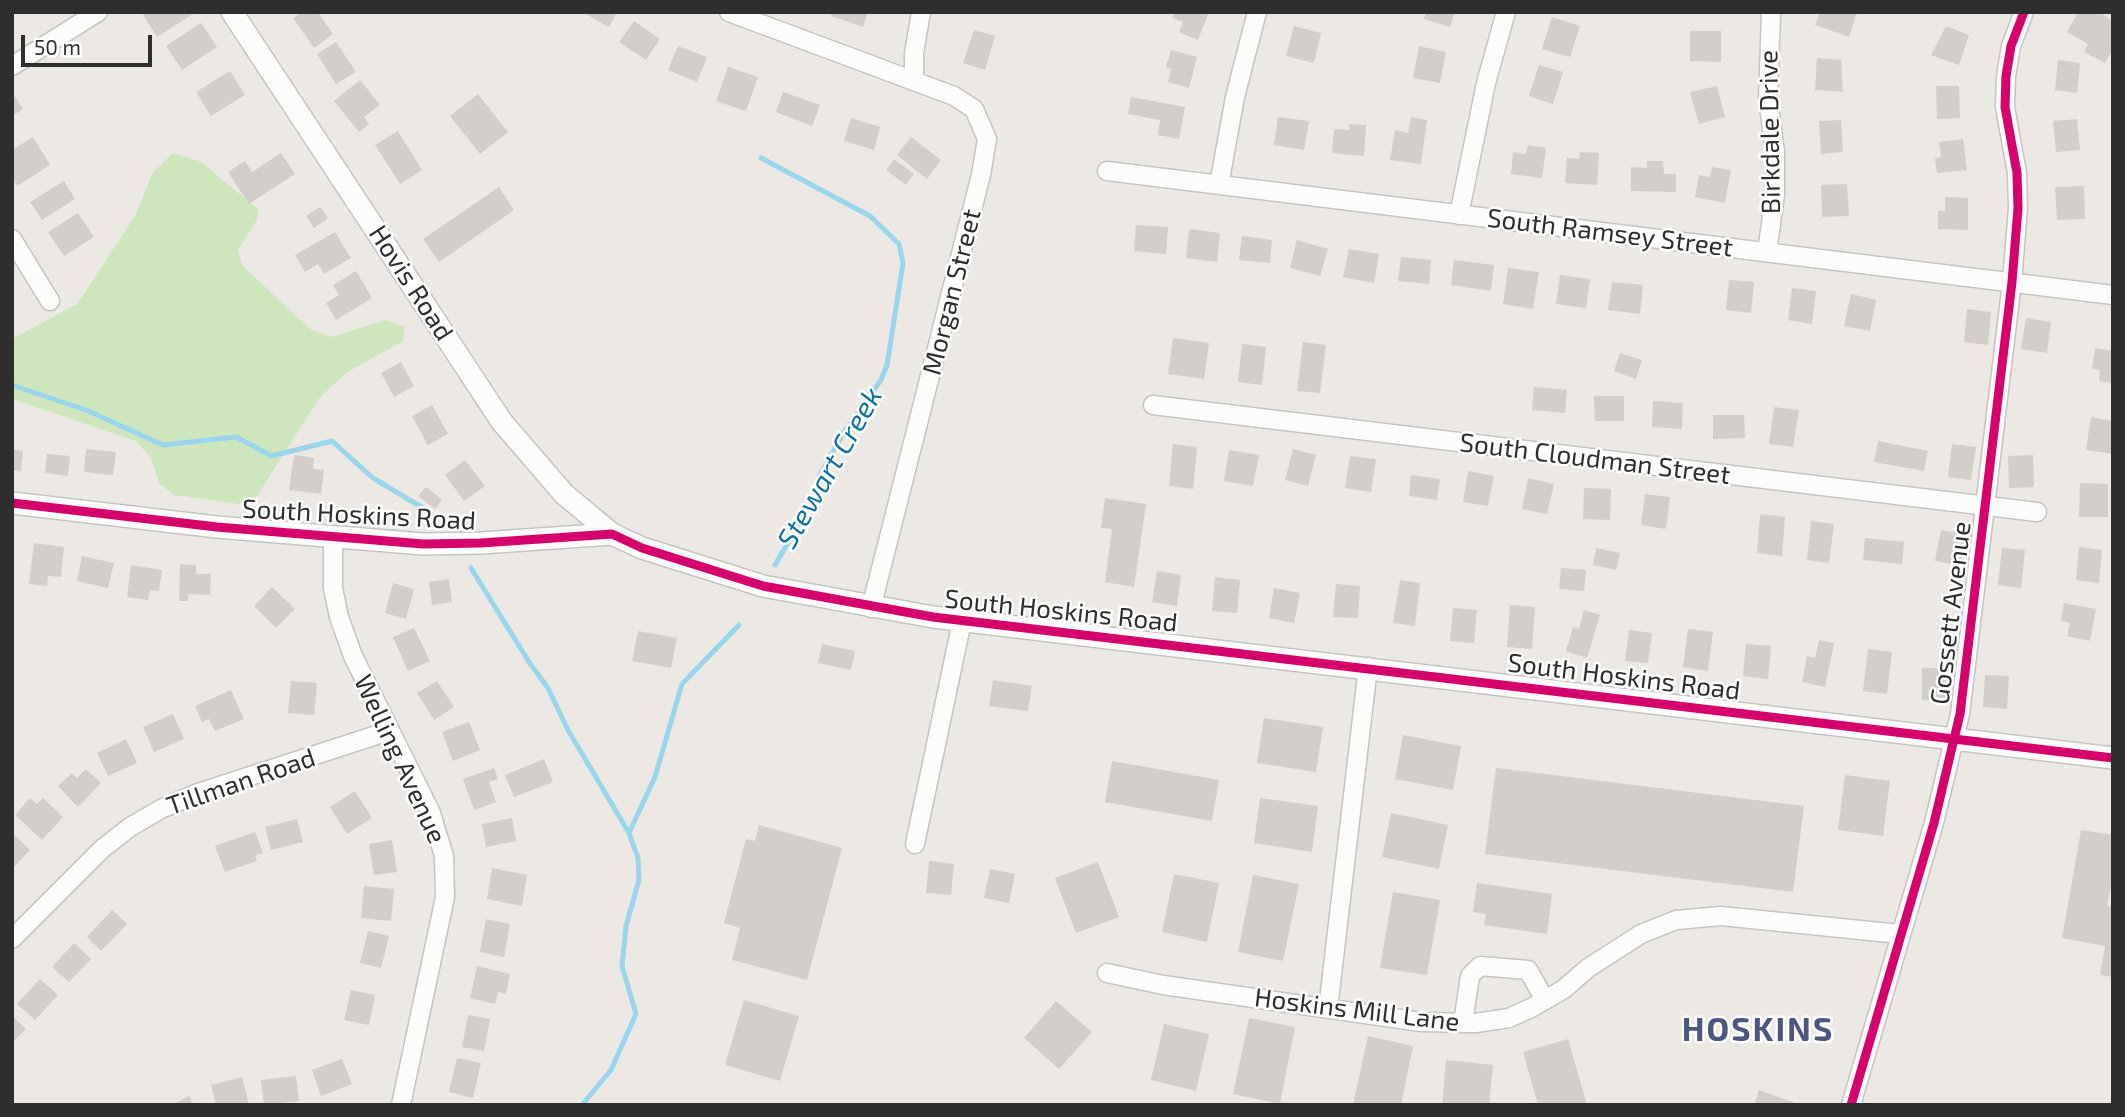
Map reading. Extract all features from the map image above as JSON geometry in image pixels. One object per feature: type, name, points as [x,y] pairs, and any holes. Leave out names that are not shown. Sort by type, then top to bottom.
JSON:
[{"type":"street","points":[[12,66],[98,12]]},
{"type":"street","name":"Hovis Road","points":[[232,12],[502,422],[564,494],[612,534]]},
{"type":"street","name":"Morgan Street","points":[[729,12],[968,104],[983,123],[987,147],[870,608]]},
{"type":"street","points":[[914,81],[914,53],[921,12]]},
{"type":"street","points":[[1219,185],[1235,97],[1258,12]]},
{"type":"street","points":[[1460,215],[1486,83],[1506,12]]},
{"type":"street","name":"Birkdale Drive","points":[[1768,251],[1775,195],[1774,152],[1768,99],[1771,12]]},
{"type":"street","name":"Gossett Avenue","points":[[1851,1105],[1934,823],[1955,738],[2012,282],[2018,208],[2017,173],[2005,107],[2006,76],[2011,46],[2024,12]]},
{"type":"street","name":"South Ramsey Street","points":[[1107,172],[2113,295]]},
{"type":"street","points":[[12,239],[50,301]]},
{"type":"street","name":"South Cloudman Street","points":[[1153,405],[2037,512]]},
{"type":"street","name":"South Hoskins Road","points":[[12,503],[332,538],[469,543],[612,534],[642,548],[763,586],[870,608],[2113,758]]},
{"type":"street","name":"Welling Avenue","points":[[332,538],[333,588],[339,617],[353,656],[431,813],[446,870],[445,897],[401,1105]]},
{"type":"street","points":[[915,844],[962,621]]},
{"type":"street","points":[[1328,1009],[1368,667]]},
{"type":"street","name":"Tillman Road","points":[[12,939],[102,849],[130,827],[161,809],[198,793],[389,731]]},
{"type":"street","name":"Hoskins Mill Lane","points":[[1107,973],[1163,985],[1328,1009],[1421,1022],[1463,1023],[1510,1018],[1545,1000],[1641,934],[1676,920],[1717,916],[1744,917],[1900,934]]},
{"type":"street","points":[[1463,1023],[1470,976],[1480,966],[1528,970],[1545,1000]]},
{"type":"green space","points":[[173,153],[201,162],[258,209],[257,220],[238,250],[242,265],[310,329],[331,337],[386,320],[405,327],[403,341],[346,373],[320,397],[257,496],[246,505],[174,495],[159,483],[151,458],[136,441],[12,399],[12,339],[77,304],[135,216],[153,172]]},
{"type":"building","points":[[148,12],[196,12],[157,37],[143,15]]},
{"type":"building","points":[[302,12],[318,12],[333,34],[314,48],[293,18]]},
{"type":"building","points":[[582,12],[617,12],[609,27]]},
{"type":"building","points":[[832,12],[868,12],[863,27],[831,16]]},
{"type":"building","points":[[1175,12],[1209,12],[1198,40],[1179,32],[1183,22],[1172,18]]},
{"type":"building","points":[[1426,12],[1455,12],[1450,27],[1424,19]]},
{"type":"building","points":[[1820,12],[1857,12],[1849,37],[1815,25]]},
{"type":"building","points":[[2078,12],[2099,12],[2113,21],[2113,49],[2105,63],[2084,52],[2088,44],[2067,32]]},
{"type":"building","points":[[1552,17],[1580,26],[1570,57],[1542,49]]},
{"type":"building","points":[[634,21],[660,39],[646,60],[619,42]]},
{"type":"building","points":[[201,23],[217,47],[182,70],[166,46]]},
{"type":"building","points":[[1294,26],[1321,33],[1314,63],[1286,56]]},
{"type":"building","points":[[1946,26],[1969,35],[1959,65],[1931,55]]},
{"type":"building","points":[[974,30],[995,36],[985,70],[963,63]]},
{"type":"building","points":[[1690,31],[1721,31],[1721,62],[1690,61]]},
{"type":"building","points":[[336,42],[356,72],[336,84],[317,54]]},
{"type":"building","points":[[678,46],[707,57],[697,82],[668,70]]},
{"type":"building","points":[[1419,46],[1446,52],[1440,83],[1413,78]]},
{"type":"building","points":[[1171,50],[1197,57],[1189,88],[1168,82],[1171,69],[1166,67]]},
{"type":"building","points":[[1817,58],[1841,60],[1843,92],[1815,90]]},
{"type":"building","points":[[2058,60],[2080,63],[2077,93],[2055,90]]},
{"type":"building","points":[[1539,65],[1563,72],[1553,104],[1529,96]]},
{"type":"building","points":[[728,67],[758,77],[746,111],[716,101]]},
{"type":"building","points":[[230,71],[245,95],[211,116],[196,92]]},
{"type":"building","points":[[360,80],[380,105],[364,117],[369,124],[359,132],[334,101]]},
{"type":"building","points":[[1717,86],[1725,117],[1699,124],[1690,92]]},
{"type":"building","points":[[1936,86],[1959,86],[1960,118],[1937,119]]},
{"type":"building","points":[[12,92],[23,109],[12,116]]},
{"type":"building","points":[[783,92],[820,105],[812,126],[776,112]]},
{"type":"building","points":[[478,94],[508,132],[480,154],[450,116]]},
{"type":"building","points":[[1131,97],[1185,107],[1179,139],[1158,135],[1160,120],[1128,114]]},
{"type":"building","points":[[1278,117],[1309,121],[1304,150],[1274,145]]},
{"type":"building","points":[[1411,117],[1427,120],[1421,164],[1390,160],[1395,130],[1408,133]]},
{"type":"building","points":[[851,118],[880,127],[874,150],[844,141]]},
{"type":"building","points":[[2077,119],[2080,150],[2056,152],[2053,121]]},
{"type":"building","points":[[1841,120],[1843,152],[1821,154],[1819,121]]},
{"type":"building","points":[[1349,124],[1366,125],[1364,156],[1332,153],[1334,129],[1349,130]]},
{"type":"building","points":[[398,131],[422,170],[400,184],[375,145]]},
{"type":"building","points":[[33,137],[50,165],[17,186],[12,178],[12,150]]},
{"type":"building","points":[[911,137],[941,160],[927,179],[897,155]]},
{"type":"building","points":[[1963,139],[1967,170],[1937,173],[1935,158],[1941,157],[1939,142]]},
{"type":"building","points":[[1528,145],[1546,148],[1542,178],[1511,174],[1513,152],[1526,154]]},
{"type":"building","points":[[1580,152],[1599,153],[1597,185],[1565,183],[1567,158],[1579,159]]},
{"type":"building","points":[[281,153],[295,174],[249,204],[228,172],[245,161],[252,172]]},
{"type":"building","points":[[894,159],[914,174],[906,185],[886,170]]},
{"type":"building","points":[[1647,161],[1663,161],[1664,174],[1676,174],[1676,192],[1631,191],[1631,167],[1647,168]]},
{"type":"building","points":[[1712,167],[1731,170],[1725,203],[1695,197],[1699,175],[1710,177]]},
{"type":"building","points":[[64,181],[75,199],[42,220],[30,202]]},
{"type":"building","points":[[1847,184],[1849,216],[1822,217],[1821,185]]},
{"type":"building","points":[[2084,186],[2085,219],[2057,220],[2055,187]]},
{"type":"building","points":[[499,187],[514,210],[439,262],[423,239]]},
{"type":"building","points":[[1945,197],[1968,198],[1968,230],[1938,229],[1938,211],[1945,211]]},
{"type":"building","points":[[320,207],[328,218],[314,228],[306,216]]},
{"type":"building","points":[[78,213],[94,237],[64,256],[48,232]]},
{"type":"building","points":[[1136,225],[1168,227],[1166,254],[1134,251]]},
{"type":"building","points":[[1189,229],[1220,233],[1217,262],[1186,258]]},
{"type":"building","points":[[335,232],[351,258],[324,274],[318,264],[305,272],[295,255]]},
{"type":"building","points":[[1242,236],[1272,240],[1270,263],[1239,260]]},
{"type":"building","points":[[1297,240],[1328,249],[1320,276],[1290,268]]},
{"type":"building","points":[[1349,249],[1379,254],[1374,283],[1343,277]]},
{"type":"building","points":[[1401,257],[1431,260],[1429,284],[1398,281]]},
{"type":"building","points":[[1454,260],[1494,265],[1491,291],[1451,285]]},
{"type":"building","points":[[1508,268],[1539,272],[1533,309],[1503,304]]},
{"type":"building","points":[[356,271],[372,298],[336,320],[326,303],[339,295],[333,285]]},
{"type":"building","points":[[1560,275],[1590,279],[1586,308],[1556,304]]},
{"type":"building","points":[[1729,280],[1754,282],[1751,313],[1726,310]]},
{"type":"building","points":[[1612,282],[1643,285],[1640,314],[1608,310]]},
{"type":"building","points":[[1792,288],[1816,291],[1812,324],[1788,320]]},
{"type":"building","points":[[1851,294],[1876,300],[1870,331],[1844,326]]},
{"type":"building","points":[[1967,309],[1991,312],[1988,345],[1964,342]]},
{"type":"building","points":[[2026,318],[2051,322],[2047,353],[2021,349]]},
{"type":"building","points":[[1173,338],[1209,343],[1204,379],[1168,374]]},
{"type":"building","points":[[1303,342],[1326,345],[1320,393],[1297,391]]},
{"type":"building","points":[[1242,344],[1266,347],[1262,385],[1238,382]]},
{"type":"building","points":[[2095,348],[2113,351],[2113,383],[2099,381],[2100,370],[2092,369]]},
{"type":"building","points":[[1620,353],[1642,360],[1636,379],[1614,371]]},
{"type":"building","points":[[401,362],[414,386],[394,397],[381,373]]},
{"type":"building","points":[[1534,387],[1567,390],[1565,413],[1532,410]]},
{"type":"building","points":[[1594,396],[1624,396],[1624,421],[1595,421]]},
{"type":"building","points":[[1653,401],[1683,403],[1682,429],[1652,427]]},
{"type":"building","points":[[432,405],[448,434],[428,445],[412,416]]},
{"type":"building","points":[[1774,407],[1799,410],[1793,447],[1769,444]]},
{"type":"building","points":[[1713,415],[1744,415],[1745,438],[1713,439]]},
{"type":"building","points":[[2091,417],[2113,421],[2113,454],[2086,450]]},
{"type":"building","points":[[1878,441],[1928,451],[1924,471],[1874,462]]},
{"type":"building","points":[[1173,444],[1197,447],[1193,489],[1169,486]]},
{"type":"building","points":[[1952,444],[1976,447],[1971,480],[1948,477]]},
{"type":"building","points":[[12,449],[23,451],[21,471],[12,470]]},
{"type":"building","points":[[86,449],[116,452],[113,475],[84,472]]},
{"type":"building","points":[[1293,449],[1316,455],[1308,486],[1285,480]]},
{"type":"building","points":[[1229,450],[1259,455],[1253,486],[1224,481]]},
{"type":"building","points":[[47,454],[70,456],[68,476],[45,473]]},
{"type":"building","points":[[294,455],[314,458],[313,469],[324,470],[321,494],[289,490]]},
{"type":"building","points":[[2033,455],[2034,487],[2009,488],[2008,456]]},
{"type":"building","points":[[1350,456],[1376,459],[1371,492],[1345,488]]},
{"type":"building","points":[[465,460],[485,486],[464,501],[445,475]]},
{"type":"building","points":[[1468,471],[1494,476],[1488,506],[1463,502]]},
{"type":"building","points":[[1411,475],[1440,479],[1437,500],[1409,496]]},
{"type":"building","points":[[1528,478],[1554,484],[1547,514],[1522,509]]},
{"type":"building","points":[[2080,483],[2108,484],[2108,517],[2079,517]]},
{"type":"building","points":[[426,487],[442,500],[435,509],[418,496]]},
{"type":"building","points":[[1584,488],[1611,489],[1610,520],[1583,519]]},
{"type":"building","points":[[1645,494],[1670,497],[1666,529],[1641,525]]},
{"type":"building","points":[[1105,498],[1146,504],[1134,587],[1105,582],[1112,529],[1101,528]]},
{"type":"building","points":[[1760,514],[1785,517],[1782,556],[1757,553]]},
{"type":"building","points":[[1811,521],[1834,524],[1829,563],[1807,560]]},
{"type":"building","points":[[1941,530],[1967,535],[1961,566],[1935,561]]},
{"type":"building","points":[[1865,538],[1904,542],[1902,564],[1863,560]]},
{"type":"building","points":[[34,543],[64,547],[61,577],[48,576],[47,586],[29,584]]},
{"type":"building","points":[[2079,547],[2102,550],[2099,583],[2076,580]]},
{"type":"building","points":[[1596,548],[1620,553],[1616,570],[1593,565]]},
{"type":"building","points":[[2002,548],[2025,550],[2021,588],[1998,585]]},
{"type":"building","points":[[82,556],[114,563],[108,588],[77,581]]},
{"type":"building","points":[[180,564],[196,565],[196,574],[211,574],[210,595],[188,594],[188,601],[179,601]]},
{"type":"building","points":[[131,565],[162,570],[159,591],[150,590],[148,600],[127,597]]},
{"type":"building","points":[[1561,568],[1586,570],[1584,591],[1559,589]]},
{"type":"building","points":[[1157,571],[1181,575],[1177,606],[1152,602]]},
{"type":"building","points":[[1215,577],[1240,580],[1237,613],[1212,611]]},
{"type":"building","points":[[449,579],[452,602],[432,605],[429,582]]},
{"type":"building","points":[[1400,580],[1420,583],[1415,626],[1393,623]]},
{"type":"building","points":[[393,583],[414,589],[406,619],[385,613]]},
{"type":"building","points":[[1336,584],[1360,586],[1358,618],[1333,617]]},
{"type":"building","points":[[272,587],[295,609],[276,628],[254,606]]},
{"type":"building","points":[[1274,588],[1300,593],[1294,623],[1269,618]]},
{"type":"building","points":[[2064,603],[2096,609],[2090,641],[2067,636],[2070,623],[2061,621]]},
{"type":"building","points":[[1510,605],[1535,607],[1532,649],[1507,647]]},
{"type":"building","points":[[1453,608],[1477,610],[1474,643],[1450,641]]},
{"type":"building","points":[[1584,610],[1600,615],[1587,658],[1566,651],[1573,627],[1579,629]]},
{"type":"building","points":[[414,628],[430,661],[408,671],[393,637]]},
{"type":"building","points":[[1688,629],[1713,632],[1708,671],[1683,667]]},
{"type":"building","points":[[1629,630],[1652,633],[1648,663],[1625,661]]},
{"type":"building","points":[[638,631],[677,638],[671,668],[632,661]]},
{"type":"building","points":[[1819,640],[1834,643],[1825,687],[1802,682],[1807,656],[1815,658]]},
{"type":"building","points":[[822,644],[855,651],[851,670],[818,663]]},
{"type":"building","points":[[1746,644],[1771,646],[1768,679],[1743,676]]},
{"type":"building","points":[[1868,649],[1892,652],[1887,694],[1863,691]]},
{"type":"building","points":[[1922,668],[1948,668],[1948,700],[1922,700]]},
{"type":"building","points":[[1985,675],[2009,676],[2007,709],[1983,707]]},
{"type":"building","points":[[993,680],[1032,686],[1028,711],[989,706]]},
{"type":"building","points":[[291,681],[317,683],[314,715],[288,713]]},
{"type":"building","points":[[437,681],[454,707],[434,720],[417,693]]},
{"type":"building","points":[[231,690],[244,719],[215,731],[209,719],[202,722],[195,706]]},
{"type":"building","points":[[173,714],[184,739],[154,752],[143,727]]},
{"type":"building","points":[[1264,718],[1323,727],[1316,772],[1257,763]]},
{"type":"building","points":[[469,722],[480,750],[453,761],[442,732]]},
{"type":"building","points":[[1403,735],[1461,746],[1453,790],[1395,779]]},
{"type":"building","points":[[126,739],[137,763],[108,776],[97,753]]},
{"type":"building","points":[[544,759],[553,782],[514,797],[505,775]]},
{"type":"building","points":[[1112,761],[1219,780],[1212,821],[1105,802]]},
{"type":"building","points":[[494,768],[498,779],[489,782],[496,802],[474,810],[463,779]]},
{"type":"building","points":[[1496,768],[1804,806],[1793,892],[1485,854]]},
{"type":"building","points":[[86,769],[101,783],[78,807],[58,786],[72,773],[77,778]]},
{"type":"building","points":[[1845,775],[1890,781],[1883,836],[1838,830]]},
{"type":"building","points":[[355,791],[372,818],[347,834],[330,807]]},
{"type":"building","points":[[30,798],[37,804],[43,798],[63,817],[42,840],[15,815]]},
{"type":"building","points":[[1260,798],[1318,806],[1312,852],[1254,843]]},
{"type":"building","points":[[1391,813],[1448,825],[1439,869],[1382,857]]},
{"type":"building","points":[[512,818],[516,841],[486,847],[482,824]]},
{"type":"building","points":[[297,819],[303,842],[271,850],[265,827]]},
{"type":"building","points":[[759,825],[842,848],[807,980],[732,960],[740,928],[724,923],[746,839],[755,841]]},
{"type":"building","points":[[2081,830],[2113,835],[2113,875],[2107,906],[2113,907],[2113,977],[2100,975],[2105,946],[2062,938]]},
{"type":"building","points":[[255,832],[263,853],[255,855],[257,861],[225,872],[215,846]]},
{"type":"building","points":[[12,833],[30,850],[12,869]]},
{"type":"building","points":[[392,840],[397,872],[374,875],[369,844]]},
{"type":"building","points":[[929,861],[954,864],[951,895],[926,893]]},
{"type":"building","points":[[1098,862],[1119,917],[1076,933],[1055,878]]},
{"type":"building","points":[[492,868],[527,875],[522,906],[487,899]]},
{"type":"building","points":[[990,869],[1015,874],[1009,903],[984,898]]},
{"type":"building","points":[[1174,874],[1219,883],[1207,942],[1162,932]]},
{"type":"building","points":[[1253,875],[1299,884],[1283,961],[1238,952]]},
{"type":"building","points":[[1477,883],[1552,894],[1547,934],[1484,925],[1486,914],[1473,912]]},
{"type":"building","points":[[364,886],[394,889],[391,921],[361,918]]},
{"type":"building","points":[[1393,892],[1440,900],[1427,975],[1380,968]]},
{"type":"building","points":[[112,910],[127,924],[101,951],[87,937]]},
{"type":"building","points":[[486,919],[510,924],[504,957],[480,952]]},
{"type":"building","points":[[368,931],[389,936],[381,968],[360,963]]},
{"type":"building","points":[[74,943],[91,959],[69,982],[52,967]]},
{"type":"building","points":[[477,966],[510,974],[506,994],[498,992],[495,1004],[470,998]]},
{"type":"building","points":[[40,979],[58,995],[35,1020],[17,1004]]},
{"type":"building","points":[[351,990],[375,995],[369,1025],[344,1020]]},
{"type":"building","points":[[744,1000],[799,1016],[780,1081],[725,1065]]},
{"type":"building","points":[[1056,1001],[1092,1032],[1059,1069],[1024,1038]]},
{"type":"building","points":[[468,1015],[490,1019],[484,1051],[462,1047]]},
{"type":"building","points":[[12,1016],[26,1029],[12,1043]]},
{"type":"building","points":[[1249,1018],[1295,1027],[1280,1104],[1233,1094]]},
{"type":"building","points":[[1164,1024],[1209,1034],[1196,1091],[1151,1080]]},
{"type":"building","points":[[1368,1036],[1413,1046],[1401,1105],[1353,1105]]},
{"type":"building","points":[[1568,1039],[1587,1105],[1538,1105],[1523,1052]]},
{"type":"building","points":[[457,1058],[481,1063],[473,1098],[449,1092]]},
{"type":"building","points":[[342,1059],[352,1084],[321,1096],[312,1070]]},
{"type":"building","points":[[1446,1060],[1493,1065],[1489,1105],[1442,1105]]},
{"type":"building","points":[[296,1076],[299,1101],[264,1105],[261,1080]]},
{"type":"building","points":[[242,1077],[249,1105],[216,1105],[211,1085]]},
{"type":"building","points":[[1759,1090],[1795,1103],[1795,1105],[1754,1105]]},
{"type":"building","points":[[189,1096],[194,1105],[172,1105]]},
{"type":"waterway","name":"Stewart Creek","points":[[761,158],[870,216],[899,244],[903,263],[887,365],[881,380],[844,432],[820,475],[814,498],[775,565]]},
{"type":"waterway","points":[[12,385],[86,410],[163,445],[236,437],[272,456],[332,441],[373,478],[423,508]]},
{"type":"waterway","points":[[471,568],[548,688],[568,730],[629,833],[638,858],[639,880],[626,926],[622,966],[636,1014],[611,1070],[582,1105]]},
{"type":"waterway","name":"Stewart Creek","points":[[629,833],[655,777],[682,684],[739,625]]},
{"type":"cycle path","points":[[1851,1105],[1934,823],[1960,714],[2012,282],[2018,208],[2017,173],[2005,107],[2006,76],[2011,46],[2024,12]]},
{"type":"cycle path","points":[[12,503],[217,527],[423,544],[612,534],[642,548],[763,586],[933,617],[2113,758]]},
{"type":"district","name":"HOSKINS","points":[[1758,1030]]}]
